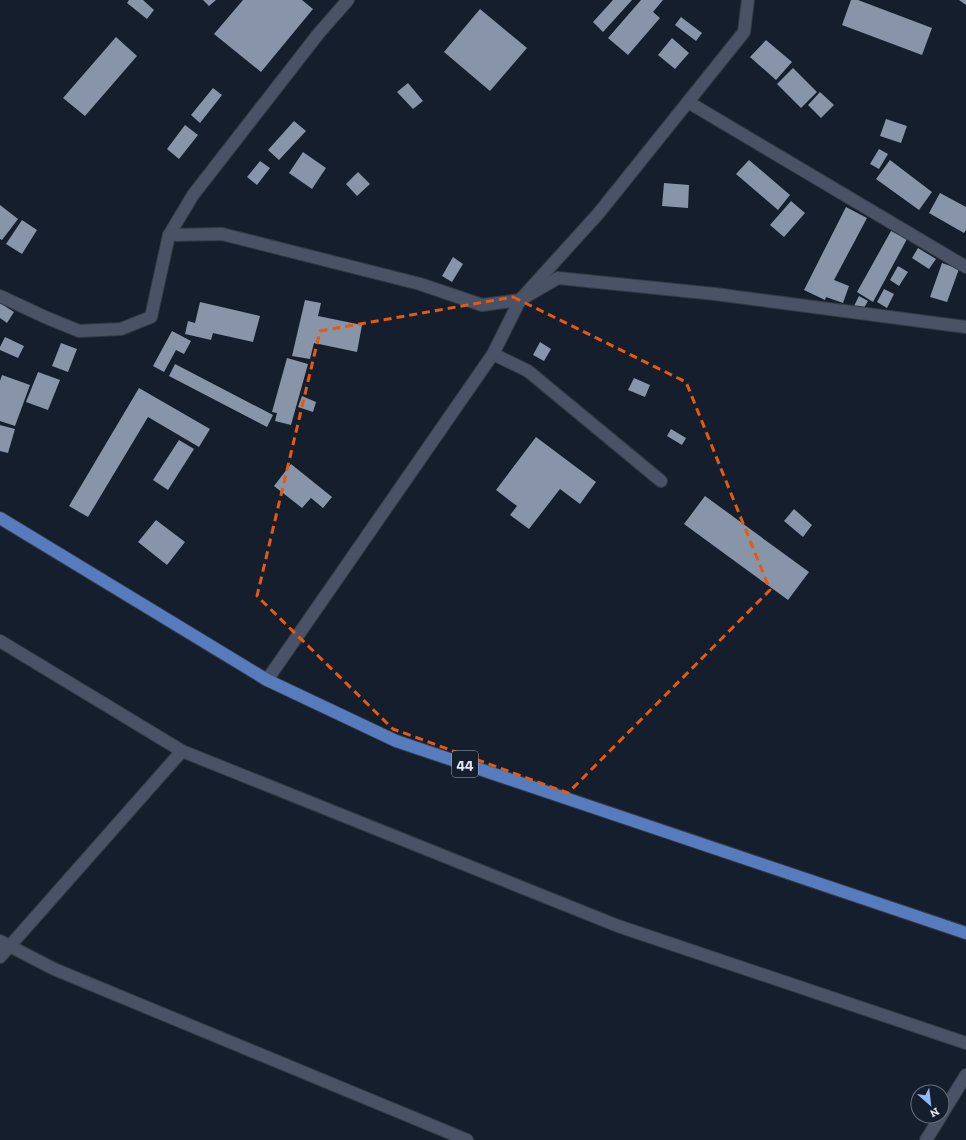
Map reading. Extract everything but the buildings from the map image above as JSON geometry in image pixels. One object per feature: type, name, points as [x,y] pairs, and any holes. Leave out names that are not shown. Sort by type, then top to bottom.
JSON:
[{"type":"main road","name":"44","points":[[0,518],[267,680],[396,741],[966,933]]},
{"type":"street","points":[[0,296],[79,331],[121,329],[151,317],[169,235],[193,195],[320,33],[348,0]]},
{"type":"street","points":[[267,680],[493,354],[520,300],[598,214],[744,32],[748,0]]},
{"type":"street","points":[[688,102],[966,267]]},
{"type":"street","points":[[169,235],[222,234],[420,284],[482,305],[520,300],[558,278],[715,294],[966,327]]},
{"type":"street","points":[[493,354],[528,371],[662,481]]},
{"type":"street","points":[[0,640],[182,751],[618,926],[966,1043]]},
{"type":"street","points":[[0,957],[5,943],[182,751]]},
{"type":"street","points":[[5,943],[54,969],[467,1140]]},
{"type":"street","points":[[950,1101],[966,1075]]},
{"type":"street","points":[[926,1140],[936,1124]]},
{"type":"highlighted area","points":[[513,297],[686,382],[770,590],[568,793],[393,729],[257,596],[320,331]]}]
